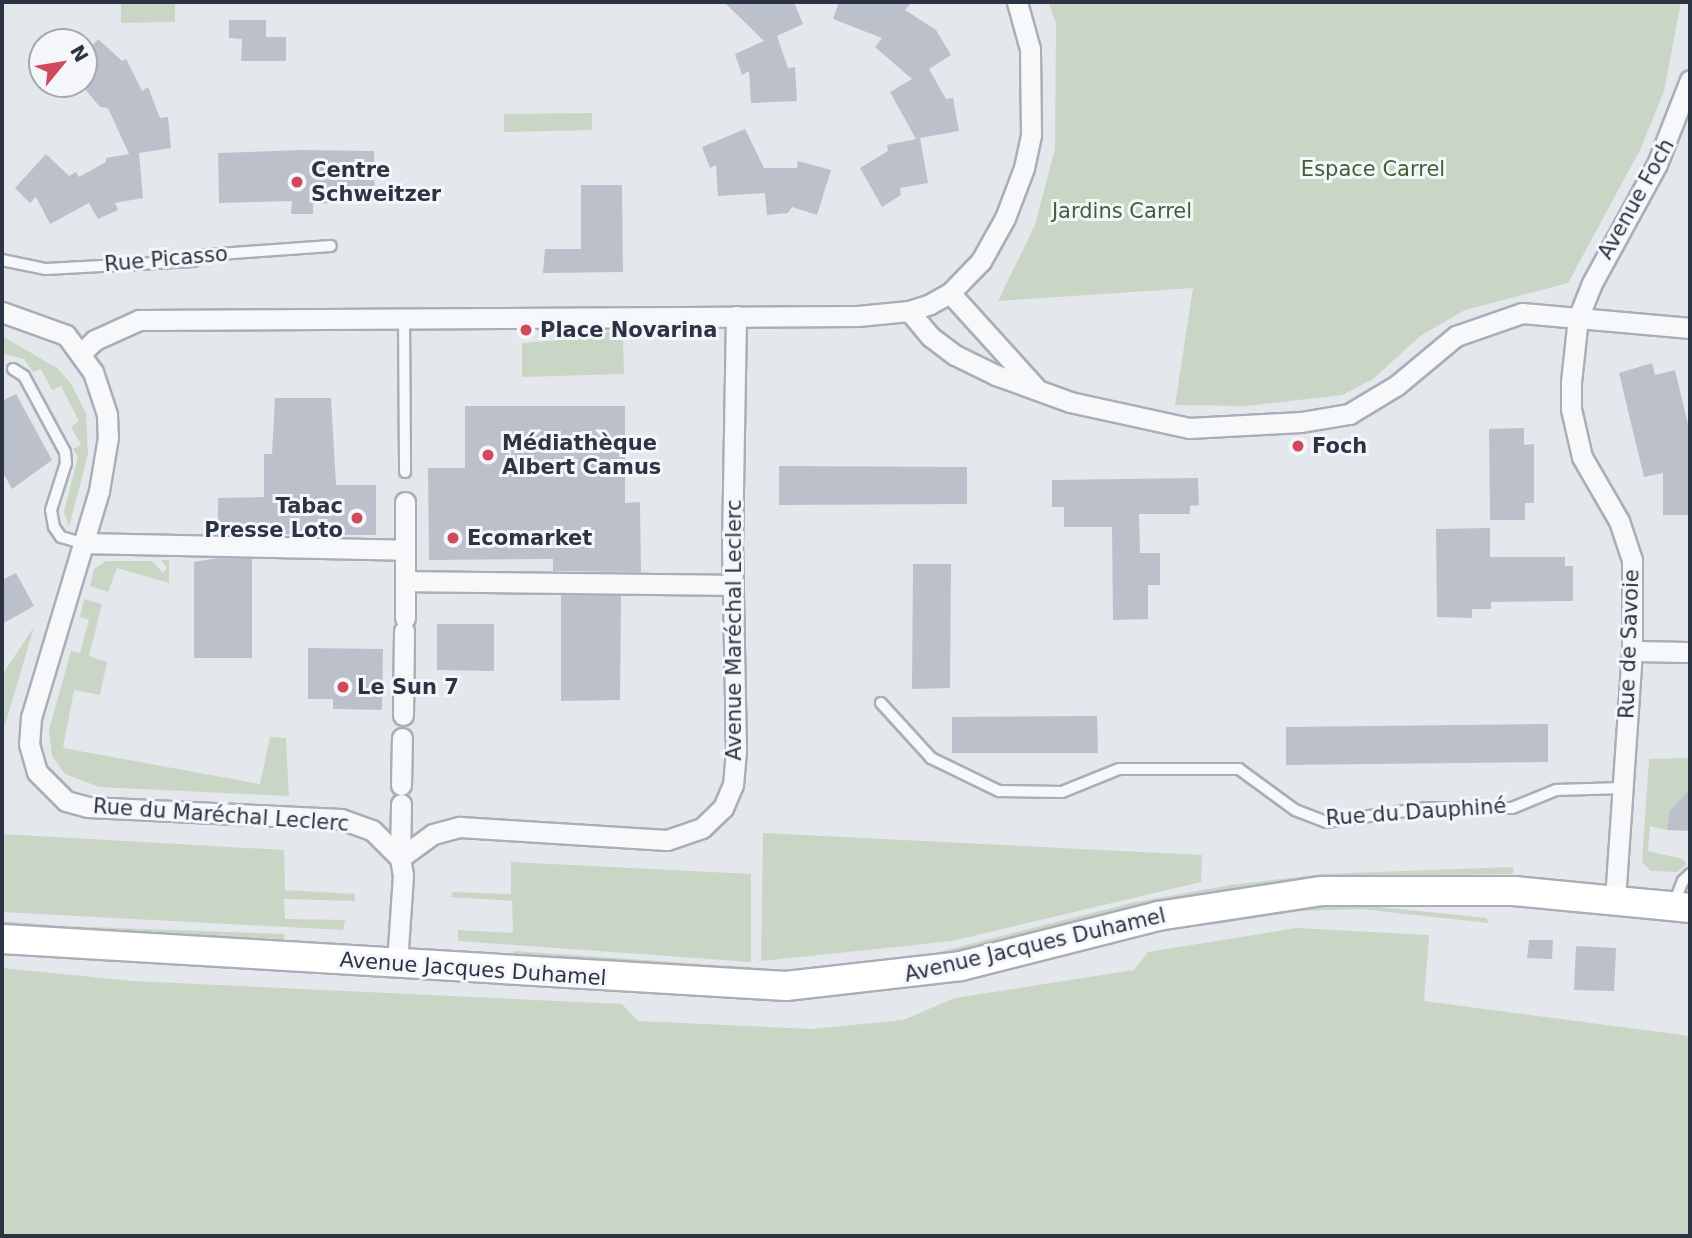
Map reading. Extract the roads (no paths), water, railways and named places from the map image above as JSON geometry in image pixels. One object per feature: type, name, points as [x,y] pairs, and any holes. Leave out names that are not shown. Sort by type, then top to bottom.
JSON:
[{"type":"main road","name":"Avenue Jacques Duhamel","points":[[2,939],[786,986],[961,966],[1158,916],[1322,891],[1514,891],[1681,907]]},
{"type":"street","points":[[81,353],[95,340],[139,320],[404,316],[736,316],[909,311],[950,293],[994,239],[1024,168],[1031,134],[1030,49],[1017,2]]},
{"type":"street","name":"Avenue Foch","points":[[1578,318],[1602,260],[1657,164],[1690,80]]},
{"type":"street","points":[[950,293],[1039,391]]},
{"type":"street","points":[[909,311],[931,337],[955,355],[1039,391],[1171,427],[1329,419],[1370,404],[1437,348],[1479,326],[1522,313],[1690,328]]},
{"type":"street","name":"Rue du Maréchal Leclerc","points":[[2,312],[55,328],[81,353],[102,393],[108,436],[99,491],[30,725],[34,765],[50,788],[66,801],[88,807],[341,819],[372,830],[400,858]]},
{"type":"street","name":"Avenue Maréchal Leclerc","points":[[400,858],[433,834],[460,827],[667,840],[709,824],[723,808],[735,774],[733,585],[736,316]]},
{"type":"street","name":"Rue de Savoie","points":[[1578,318],[1572,382],[1575,433],[1587,468],[1627,540],[1632,560],[1632,651],[1615,900]]},
{"type":"street","points":[[402,715],[405,502]]},
{"type":"street","points":[[82,543],[405,550]]},
{"type":"street","points":[[405,581],[733,585]]},
{"type":"street","points":[[1632,651],[1690,652]]},
{"type":"street","points":[[397,963],[403,892],[400,858],[402,738]]},
{"type":"lane","name":"Rue Picasso","points":[[2,260],[46,269],[193,261],[205,256],[331,246]]},
{"type":"lane","points":[[404,316],[405,472]]},
{"type":"lane","points":[[13,369],[24,376],[65,452],[66,463],[51,510],[54,527],[61,537],[82,543]]},
{"type":"lane","name":"Rue du Dauphiné","points":[[881,703],[931,758],[999,791],[1062,792],[1119,769],[1239,769],[1295,810],[1326,822],[1427,808],[1512,808],[1556,790],[1623,789]]},
{"type":"lane","points":[[1681,907],[1683,881],[1690,874]]},
{"type":"place","name":"Centre Schweitzer","points":[[297,182]]},
{"type":"place","name":"Place Novarina","points":[[526,330]]},
{"type":"place","name":"Foch","points":[[1298,446]]},
{"type":"place","name":"Médiathèque Albert Camus","points":[[488,455]]},
{"type":"place","name":"Tabac Presse Loto","points":[[357,518]]},
{"type":"place","name":"Ecomarket","points":[[453,538]]},
{"type":"place","name":"Le Sun 7","points":[[343,687]]},
{"type":"park label","name":"Espace Carrel","points":[[1373,169]]},
{"type":"park label","name":"Jardins Carrel","points":[[1122,211]]}]
